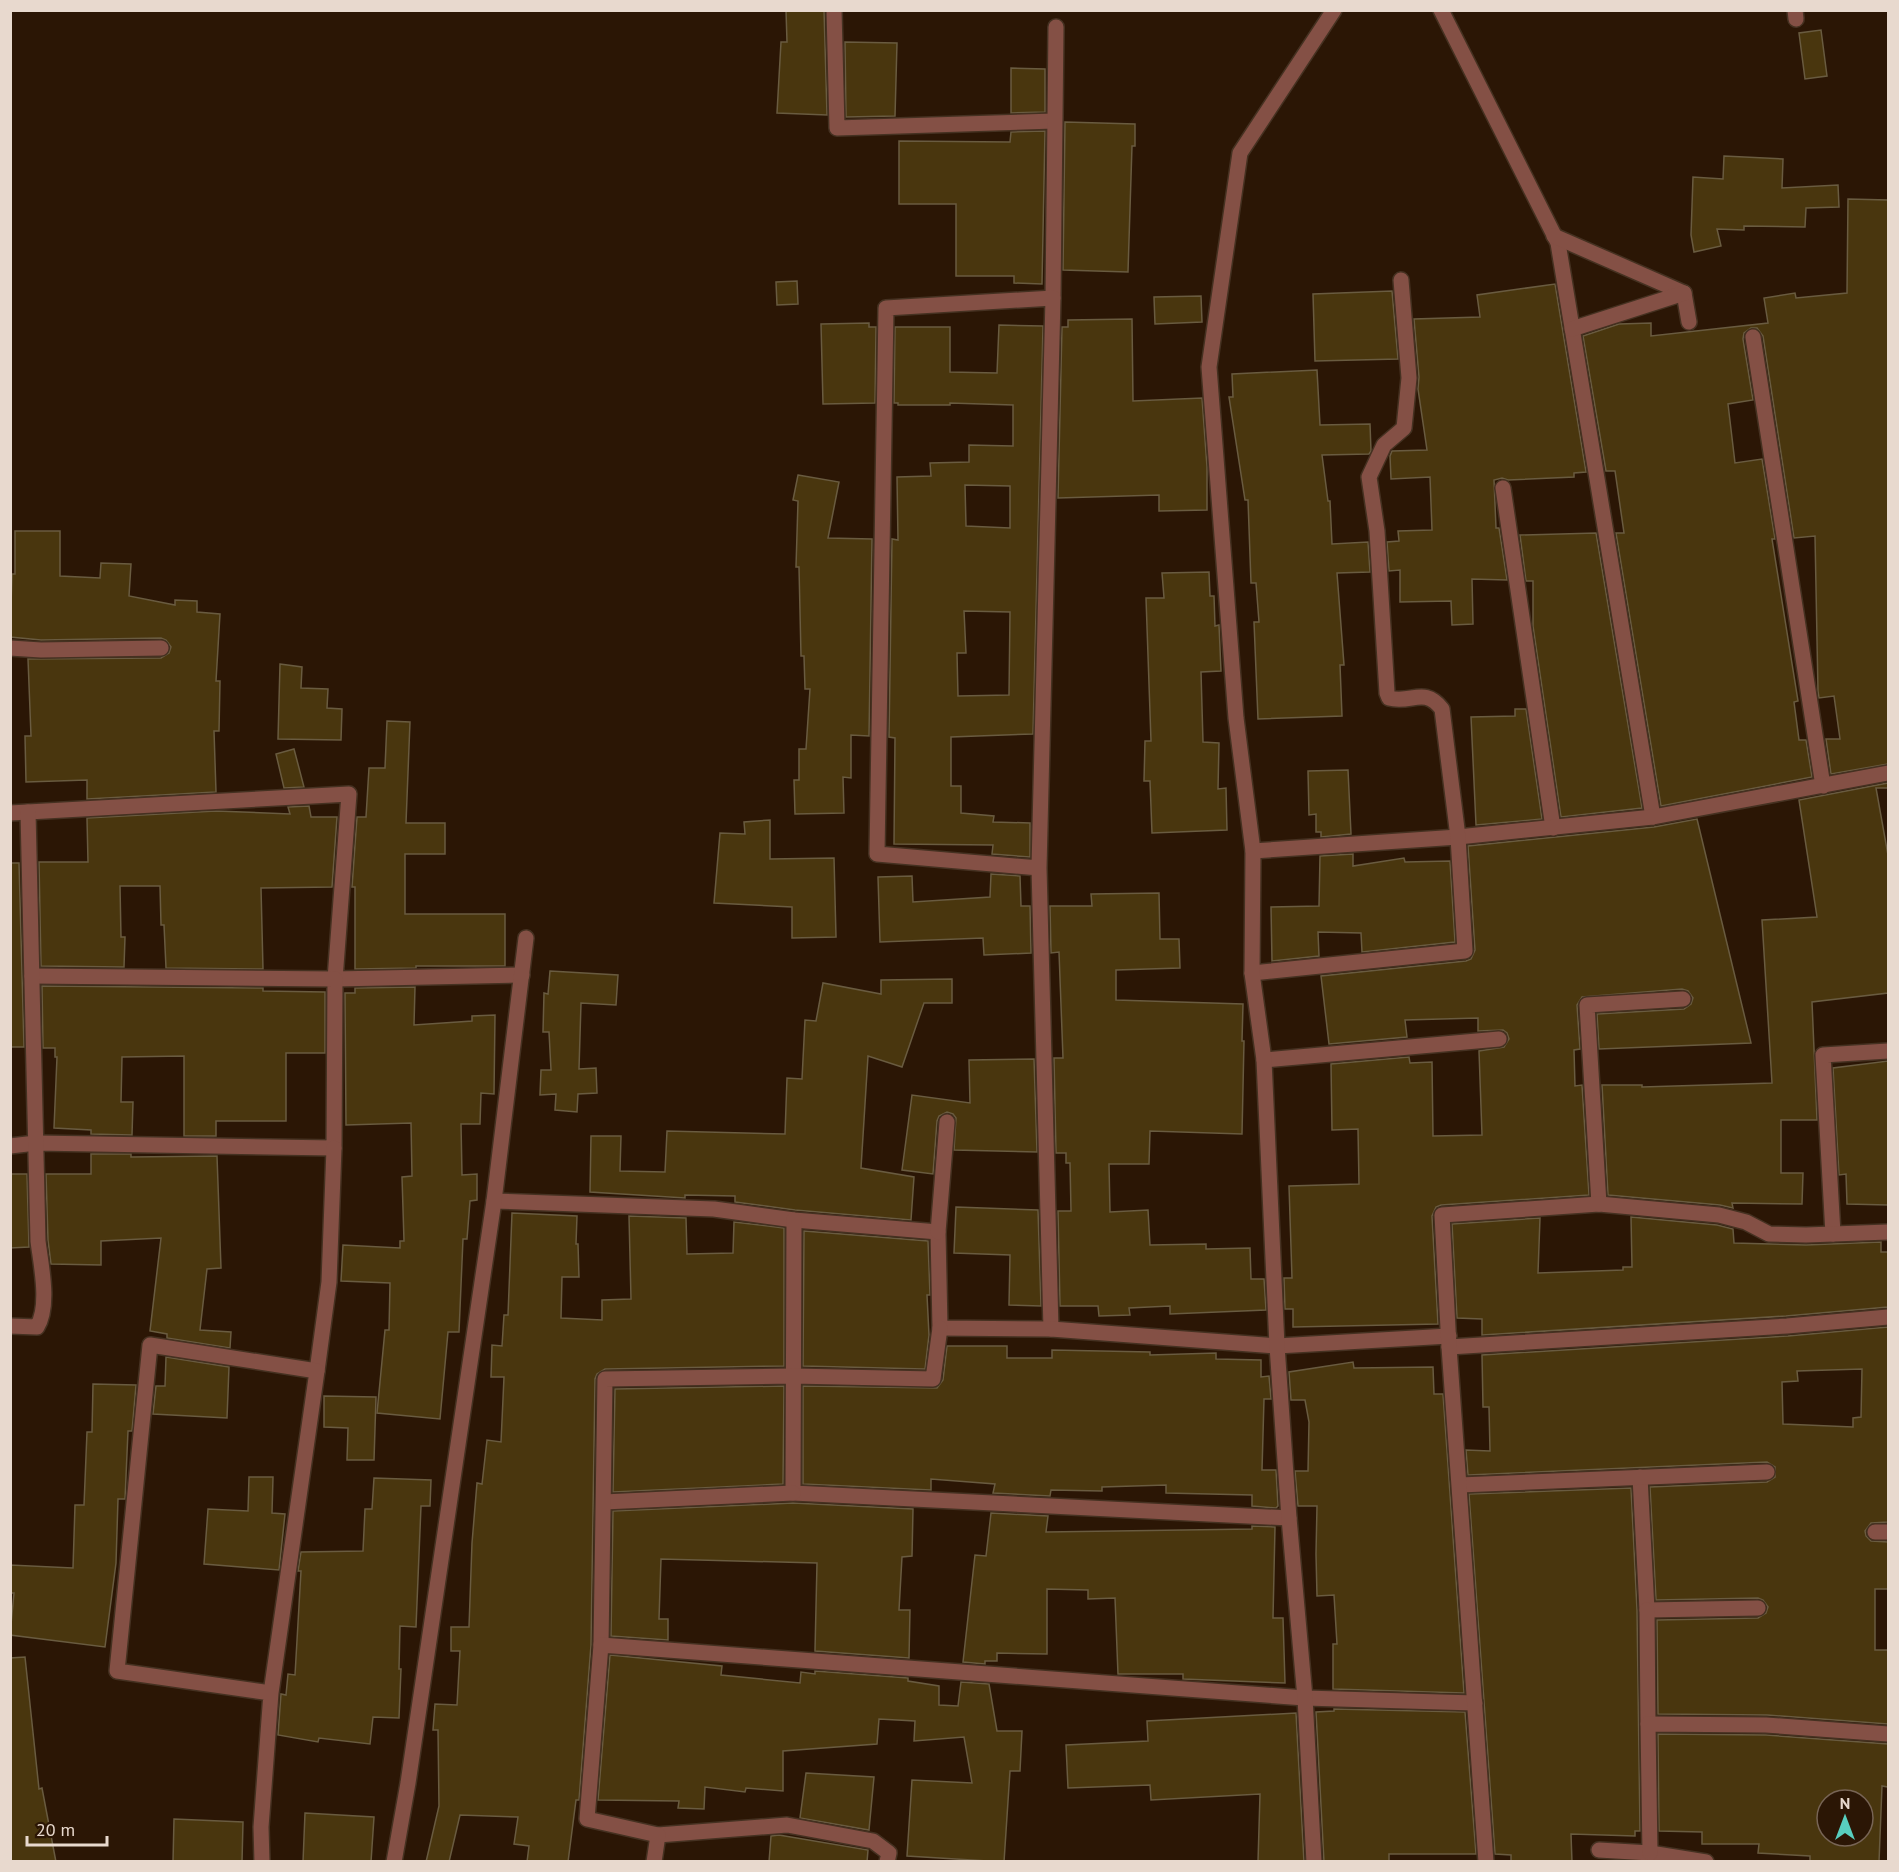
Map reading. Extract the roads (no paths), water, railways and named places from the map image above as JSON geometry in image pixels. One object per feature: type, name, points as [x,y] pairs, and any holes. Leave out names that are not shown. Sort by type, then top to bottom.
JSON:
[{"type":"street","points":[[834,10],[837,128],[1054,121]]},
{"type":"street","points":[[1314,1862],[1305,1698],[1276,1346],[1264,1060],[1252,973],[1253,851],[1236,718],[1209,368],[1240,153],[1334,10]]},
{"type":"street","points":[[1441,10],[1558,243],[1653,817]]},
{"type":"street","points":[[1051,1329],[1038,868],[1053,298],[1056,27]]},
{"type":"street","points":[[1554,236],[1684,293]]},
{"type":"street","points":[[1252,973],[1465,951],[1458,837],[1442,709],[1426,696],[1396,700],[1389,698],[1387,693],[1377,531],[1369,477],[1384,445],[1404,428],[1409,378],[1401,280]]},
{"type":"street","points":[[1684,293],[1689,322]]},
{"type":"street","points":[[1572,328],[1684,293]]},
{"type":"street","points":[[1038,868],[877,854],[886,308],[1053,298]]},
{"type":"street","points":[[1753,337],[1822,786]]},
{"type":"street","points":[[1503,488],[1552,828]]},
{"type":"street","points":[[10,648],[41,650],[161,648]]},
{"type":"street","points":[[1253,851],[1458,837],[1653,817],[1888,773]]},
{"type":"street","points":[[10,813],[349,794],[335,979],[334,1148],[329,1282],[271,1693],[261,1827],[262,1862]]},
{"type":"street","points":[[10,1326],[37,1327],[42,1319],[43,1273],[38,1241],[28,812]]},
{"type":"street","points":[[394,1862],[408,1783],[494,1201],[526,938]]},
{"type":"street","points":[[32,976],[335,979],[522,975]]},
{"type":"street","points":[[1599,1204],[1587,1005],[1683,999]]},
{"type":"street","points":[[1264,1060],[1499,1039]]},
{"type":"street","points":[[1833,1234],[1823,1055],[1888,1051]]},
{"type":"street","points":[[887,1862],[889,1853],[873,1841],[787,1825],[657,1835],[587,1819],[601,1645],[605,1379],[793,1376],[933,1379],[940,1328],[938,1232],[947,1122]]},
{"type":"street","points":[[10,1146],[36,1143],[334,1148]]},
{"type":"street","points":[[494,1201],[714,1209],[794,1220],[938,1232]]},
{"type":"street","points":[[1486,1862],[1442,1215],[1599,1204],[1719,1215],[1746,1222],[1769,1233],[1806,1235],[1888,1232]]},
{"type":"street","points":[[793,1493],[794,1220]]},
{"type":"street","points":[[940,1328],[1051,1329],[1276,1346],[1787,1326],[1888,1317]]},
{"type":"street","points":[[271,1693],[117,1671],[150,1345],[317,1371]]},
{"type":"street","points":[[1460,1485],[1767,1472]]},
{"type":"street","points":[[1640,1478],[1647,1610],[1650,1853]]},
{"type":"street","points":[[604,1502],[793,1493],[1289,1518]]},
{"type":"street","points":[[1647,1610],[1758,1608]]},
{"type":"street","points":[[601,1645],[1305,1698],[1475,1703]]},
{"type":"street","points":[[1648,1724],[1766,1725],[1888,1734]]},
{"type":"street","points":[[654,1862],[657,1835]]},
{"type":"street","points":[[1599,1850],[1650,1853],[1706,1862]]}]
